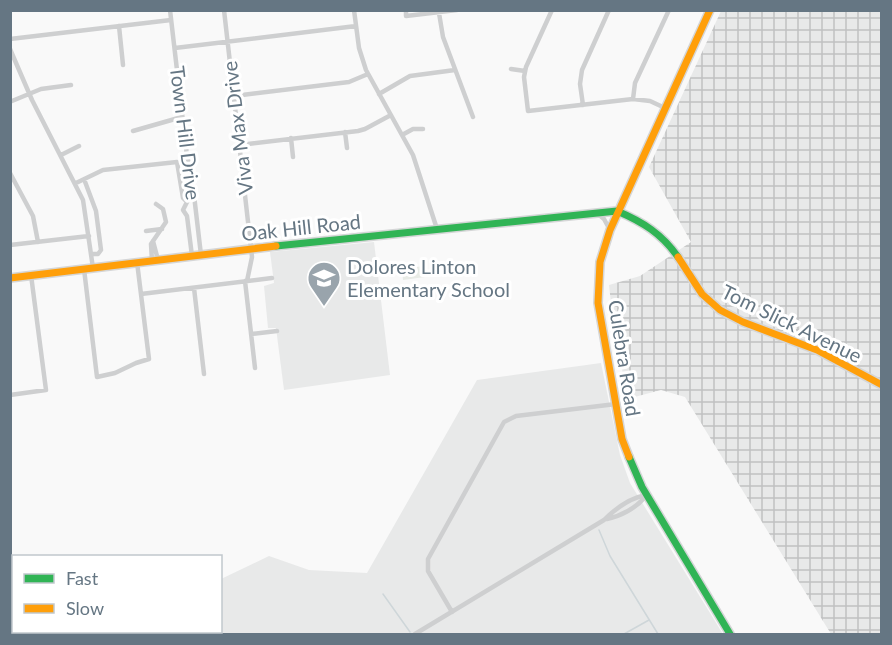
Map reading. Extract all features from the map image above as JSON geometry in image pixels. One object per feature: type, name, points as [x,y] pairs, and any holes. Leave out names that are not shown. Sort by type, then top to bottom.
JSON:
[{"type":"street","name":"Town Hill Drive","points":[[170,10],[201,255]]},
{"type":"street","name":"Viva Max Drive","points":[[224,10],[251,249],[252,264],[246,281],[255,368]]},
{"type":"street","points":[[354,10],[359,48],[368,74],[415,159],[437,229]]},
{"type":"street","points":[[406,13],[439,13],[457,10]]},
{"type":"street","points":[[552,10],[525,71],[528,111],[633,99],[650,101],[665,108]]},
{"type":"street","points":[[582,105],[580,84],[582,70],[609,10]]},
{"type":"street","points":[[633,99],[635,83],[669,10]]},
{"type":"street","name":"Culebra Road","points":[[710,10],[617,211],[599,268],[598,303],[622,439],[632,466],[646,495],[730,634]]},
{"type":"street","points":[[439,13],[441,32],[473,117]]},
{"type":"street","points":[[10,39],[171,20]]},
{"type":"street","points":[[118,26],[123,65]]},
{"type":"street","points":[[175,48],[356,26]]},
{"type":"street","points":[[10,49],[29,93],[83,200],[93,268]]},
{"type":"street","points":[[511,69],[525,71]]},
{"type":"street","points":[[379,93],[410,76],[455,70]]},
{"type":"street","points":[[234,96],[349,82],[368,74]]},
{"type":"street","points":[[12,101],[42,89],[71,85]]},
{"type":"street","points":[[240,145],[365,129],[391,115]]},
{"type":"street","points":[[133,131],[182,117]]},
{"type":"street","points":[[402,135],[414,129],[423,129]]},
{"type":"street","points":[[345,132],[347,148]]},
{"type":"street","points":[[291,138],[293,157]]},
{"type":"street","points":[[61,155],[79,146]]},
{"type":"street","points":[[76,183],[103,170],[177,162],[183,198],[187,202],[183,210],[188,216],[192,256]]},
{"type":"street","points":[[10,173],[33,216],[38,242]]},
{"type":"street","points":[[84,179],[96,211],[101,250],[98,254],[92,255]]},
{"type":"street","points":[[155,260],[153,241],[166,222],[163,209],[156,204]]},
{"type":"street","name":"Oak Hill Road","points":[[10,278],[251,249],[617,211]]},
{"type":"street","name":"Tom Slick Avenue","points":[[617,211],[638,220],[658,233],[674,253],[692,284],[721,311],[818,350],[881,385]]},
{"type":"street","points":[[596,213],[604,219],[610,230]]},
{"type":"street","points":[[146,231],[162,229]]},
{"type":"street","points":[[10,245],[89,236]]},
{"type":"street","points":[[84,269],[97,377],[115,374],[149,359],[137,262]]},
{"type":"street","points":[[10,395],[46,390],[31,275]]},
{"type":"street","points":[[141,294],[272,278]]},
{"type":"street","points":[[194,288],[204,374]]},
{"type":"street","points":[[251,334],[278,331]]},
{"type":"street","points":[[452,612],[428,571],[428,559],[504,422],[516,416],[616,404]]},
{"type":"street","points":[[415,634],[604,520],[616,517],[640,503],[646,495]]},
{"type":"shaded area","points":[[721,11],[881,11],[881,634],[831,634],[685,397],[661,390],[627,399],[609,285],[640,276],[691,242],[649,167]]},
{"type":"shaded area","name":"Dolores Linton Elementary School","points":[[374,242],[390,375],[284,390],[276,328],[268,328],[264,286],[274,283],[270,252]]},
{"type":"shaded area","points":[[424,266],[425,277],[403,280],[402,269]]},
{"type":"shaded area","points":[[601,363],[620,455],[630,483],[723,634],[171,634],[222,633],[222,579],[269,556],[309,570],[367,573],[477,380]]},
{"type":"shaded area","points":[[12,610],[12,633],[38,634],[11,634]]},
{"type":"waterway","points":[[599,530],[610,556],[658,634]]},
{"type":"waterway","points":[[383,594],[410,632]]},
{"type":"waterway","points":[[624,634],[649,620]]},
{"type":"traffic: fast","points":[[276,246],[617,211],[651,229],[678,257]]},
{"type":"traffic: fast","points":[[629,457],[642,487],[730,634]]},
{"type":"traffic: slow","points":[[629,457],[622,439],[598,303],[600,262],[610,230],[710,10]]},
{"type":"traffic: slow","points":[[10,278],[276,246]]},
{"type":"traffic: slow","points":[[678,257],[702,294],[720,310],[743,322],[817,350],[882,385]]},
{"type":"place","name":"Dolores Linton Elementary School","points":[[324,307]]}]
